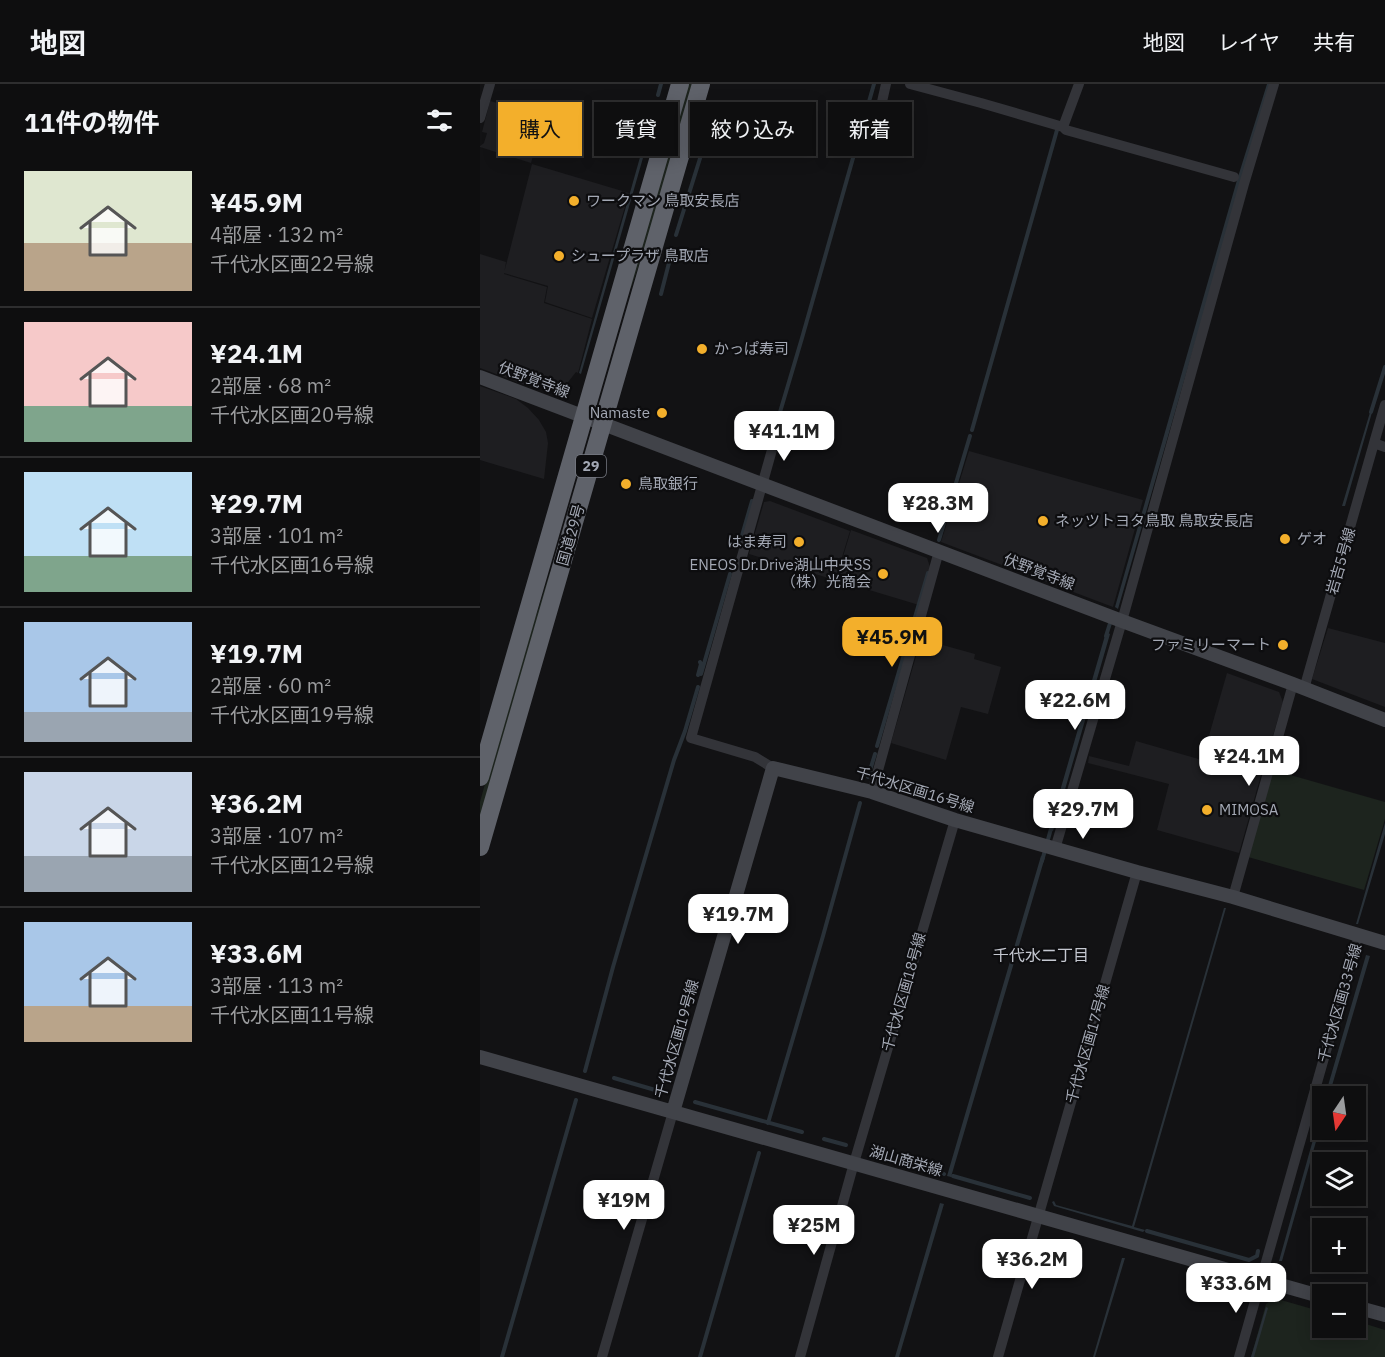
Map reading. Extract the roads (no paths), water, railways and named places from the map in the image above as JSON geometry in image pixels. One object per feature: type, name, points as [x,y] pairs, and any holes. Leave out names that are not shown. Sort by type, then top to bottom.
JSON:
[{"type":"highway","name":"国道29号","points":[[480,777],[680,84]]},
{"type":"highway","name":"国道29号","points":[[480,847],[701,84]]},
{"type":"street","points":[[480,118],[490,84]]},
{"type":"street","points":[[882,102],[886,84]]},
{"type":"street","points":[[910,84],[1234,177]]},
{"type":"street","points":[[1063,127],[1079,84]]},
{"type":"street","points":[[1055,849],[1274,84]]},
{"type":"street","name":"伏野覚寺線","points":[[480,377],[1385,720]]},
{"type":"street","name":"岩吉5号線","points":[[1233,897],[1298,686],[1380,445],[1385,405]]},
{"type":"street","points":[[763,484],[777,432]]},
{"type":"street","name":"千代水区画16号線","points":[[763,484],[691,738],[755,757],[773,768],[872,792],[955,820],[1233,897],[1385,943]]},
{"type":"street","points":[[872,792],[939,551]]},
{"type":"street","name":"千代水区画19号線","points":[[673,1112],[773,768]]},
{"type":"street","name":"千代水区画18号線","points":[[800,1357],[854,1163],[955,820]]},
{"type":"street","name":"千代水区画17号線","points":[[998,1357],[1137,872]]},
{"type":"street","name":"千代水区画33号線","points":[[1239,1357],[1359,935]]},
{"type":"street","name":"湖山商栄線","points":[[480,1057],[1312,1294]]},
{"type":"street","points":[[602,1357],[673,1112]]},
{"type":"street","points":[[1366,1309],[1385,1315]]},
{"type":"waterway","points":[[658,95],[661,84]]},
{"type":"waterway","points":[[775,429],[874,84]]},
{"type":"waterway","points":[[972,430],[1057,130]]},
{"type":"waterway","points":[[676,235],[701,156]]},
{"type":"waterway","points":[[661,294],[671,255]]},
{"type":"waterway","points":[[1371,412],[1385,367]]},
{"type":"waterway","points":[[939,540],[970,436]]},
{"type":"waterway","points":[[739,546],[752,501]]},
{"type":"waterway","points":[[877,746],[928,573]]},
{"type":"waterway","points":[[701,674],[730,574]]},
{"type":"waterway","points":[[1106,636],[1111,620]]},
{"type":"waterway","points":[[698,675],[700,662]]},
{"type":"waterway","points":[[585,1071],[613,967],[698,687]]},
{"type":"waterway","points":[[868,777],[875,754]]},
{"type":"waterway","points":[[768,1123],[860,803]]},
{"type":"waterway","points":[[1042,861],[1052,825]]},
{"type":"waterway","points":[[614,1078],[662,1092]]},
{"type":"waterway","points":[[502,1357],[576,1100]]},
{"type":"waterway","points":[[695,1102],[802,1132]]},
{"type":"waterway","points":[[824,1139],[846,1145]]},
{"type":"waterway","points":[[700,1357],[759,1153]]},
{"type":"waterway","points":[[891,1158],[919,1166]]},
{"type":"waterway","points":[[934,1170],[944,1174]]},
{"type":"waterway","points":[[953,1176],[1030,1198]]},
{"type":"waterway","points":[[1147,1231],[1249,1260],[1257,1256],[1258,1251]]},
{"type":"place","name":"ワークマン 鳥取安長店","points":[[574,201]]},
{"type":"place","name":"シュープラザ 鳥取店","points":[[559,256]]},
{"type":"place","name":"かっぱ寿司","points":[[702,349]]},
{"type":"place","name":"Namaste","points":[[662,413]]},
{"type":"place","name":"鳥取銀行","points":[[626,484]]},
{"type":"place","name":"ネッツトヨタ鳥取 鳥取安長店","points":[[1043,521]]},
{"type":"place","name":"ゲオ","points":[[1285,539]]},
{"type":"place","name":"はま寿司","points":[[799,542]]},
{"type":"place","name":"ENEOS Dr.Drive湖山中央SS （株）光商会","points":[[883,574]]},
{"type":"place","name":"ファミリーマート","points":[[1283,645]]},
{"type":"place","name":"MIMOSA","points":[[1207,810]]},
{"type":"district","name":"千代水二丁目","points":[[1041,955]]}]
